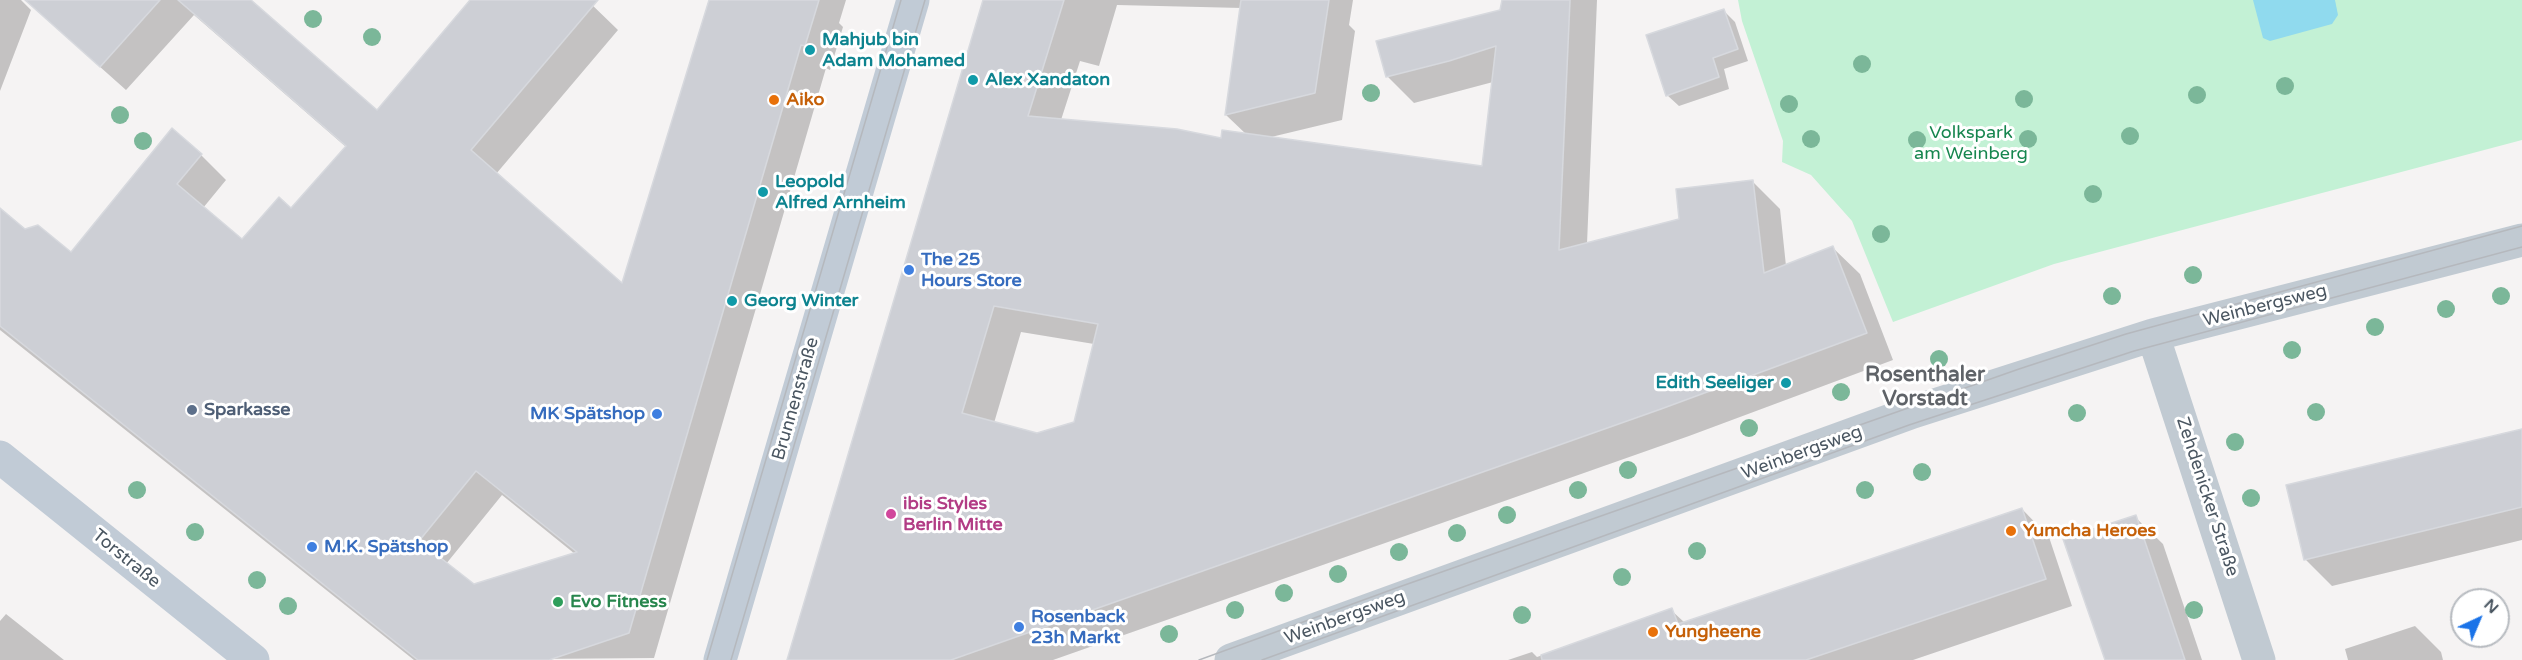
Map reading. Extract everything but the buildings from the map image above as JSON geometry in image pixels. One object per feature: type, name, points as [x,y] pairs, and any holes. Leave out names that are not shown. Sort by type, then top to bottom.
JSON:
[{"type":"main road","name":"Brunnenstraße","points":[[720,660],[913,0]]},
{"type":"main road","name":"Torstraße","points":[[0,457],[253,660]]},
{"type":"street","name":"Weinbergsweg","points":[[1231,660],[1913,412],[2153,335],[2522,240]]},
{"type":"street","name":"Zehdenicker Straße","points":[[2153,335],[2259,660]]},
{"type":"green space","name":"Volkspark am Weinberg","points":[[1738,0],[2522,0],[2522,140],[2054,264],[1893,322],[1852,221],[1811,175],[1782,162],[1783,141],[1742,21]]},
{"type":"water","points":[[2253,0],[2335,0],[2338,15],[2332,24],[2270,41],[2263,38]]},
{"type":"tram line","points":[[707,660],[901,0]]},
{"type":"tram line","points":[[731,660],[925,0]]},
{"type":"tram line","points":[[1199,660],[1399,587],[2019,369],[2126,334],[2522,226]]},
{"type":"tram line","points":[[1262,660],[1909,425],[2134,351],[2522,247]]},
{"type":"place","name":"Mahjub bin Adam Mohamed","points":[[810,50]]},
{"type":"place","name":"Alex Xandaton","points":[[973,80]]},
{"type":"place","name":"Aiko","points":[[774,100]]},
{"type":"place","name":"Leopold Alfred Arnheim","points":[[763,192]]},
{"type":"place","name":"The 25 Hours Store","points":[[909,270]]},
{"type":"place","name":"Georg Winter","points":[[732,301]]},
{"type":"place","name":"Edith Seeliger","points":[[1786,383]]},
{"type":"place","name":"Sparkasse","points":[[192,410]]},
{"type":"place","name":"MK Spätshop","points":[[657,414]]},
{"type":"place","name":"ibis Styles Berlin Mitte","points":[[891,514]]},
{"type":"place","name":"Yumcha Heroes","points":[[2011,531]]},
{"type":"place","name":"M.K. Spätshop","points":[[312,547]]},
{"type":"place","name":"Evo Fitness","points":[[558,602]]},
{"type":"place","name":"Rosenback 23h Markt","points":[[1019,627]]},
{"type":"place","name":"Yungheene","points":[[1653,632]]},
{"type":"district","name":"Rosenthaler Vorstadt","points":[[1925,387]]}]
